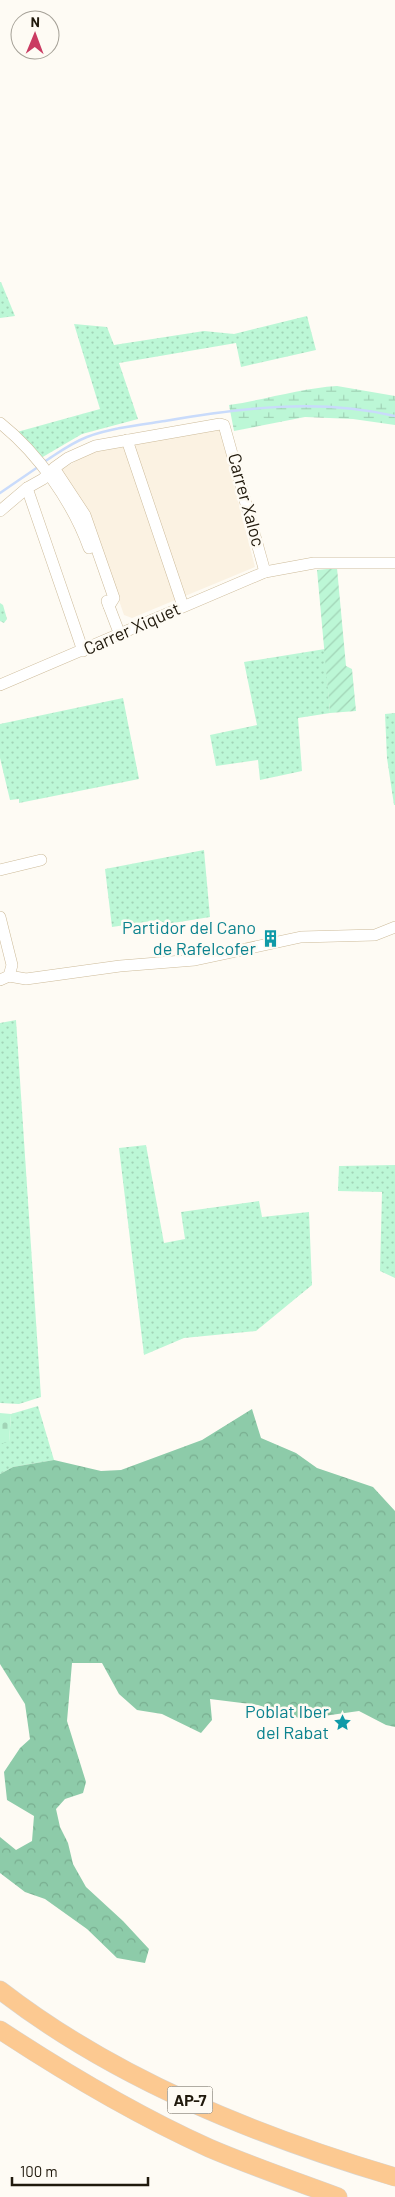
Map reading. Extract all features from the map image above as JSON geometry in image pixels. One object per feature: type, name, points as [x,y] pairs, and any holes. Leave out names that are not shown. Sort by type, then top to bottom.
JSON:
[{"type":"highway","name":"AP-7","points":[[0,1990],[63,2034],[145,2080],[227,2117],[350,2164],[395,2177]]},
{"type":"highway","name":"AP-7","points":[[0,2030],[70,2076],[128,2108],[210,2148],[338,2197]]},
{"type":"street","points":[[0,423],[48,471],[80,523],[120,635]]},
{"type":"street","name":"Carrer Xaloc","points":[[127,440],[220,424],[227,428],[264,572]]},
{"type":"street","points":[[0,511],[26,488],[68,458],[95,446],[127,440],[183,606]]},
{"type":"street","points":[[26,488],[83,651]]},
{"type":"street","name":"Carrer Xiquet","points":[[0,685],[264,572],[314,563],[395,563]]},
{"type":"street","points":[[0,870],[41,860]]},
{"type":"street","points":[[0,917],[12,966],[4,978]]},
{"type":"street","points":[[4,978],[26,979],[120,966],[206,958],[314,935],[374,934],[395,927]]},
{"type":"shaded area","points":[[220,430],[255,567],[132,618],[124,615],[88,510],[61,470],[86,455],[114,447]]},
{"type":"green space","points":[[1,282],[15,316],[0,318]]},
{"type":"green space","points":[[307,316],[316,350],[241,367],[236,343],[119,363],[138,419],[82,434],[41,458],[17,432],[100,409],[74,324],[107,327],[114,345],[204,331],[234,334]]},
{"type":"green space","points":[[337,386],[395,396],[395,425],[353,419],[305,417],[234,431],[229,405],[310,389]]},
{"type":"green space","points":[[337,568],[346,666],[352,669],[356,711],[330,713],[317,570]]},
{"type":"green space","points":[[0,603],[3,605],[7,619],[4,623],[0,621]]},
{"type":"green space","points":[[325,649],[330,713],[298,718],[302,771],[260,780],[258,760],[216,766],[210,735],[257,725],[244,662]]},
{"type":"green space","points":[[123,698],[139,779],[19,803],[19,799],[10,800],[0,758],[0,724]]},
{"type":"green space","points":[[395,713],[394,805],[387,758],[385,714]]},
{"type":"green space","points":[[204,850],[210,917],[167,924],[158,920],[112,927],[105,869]]},
{"type":"green space","points":[[16,1020],[41,1397],[19,1404],[0,1403],[0,1023]]},
{"type":"green space","points":[[146,1145],[164,1243],[185,1239],[181,1212],[259,1201],[262,1217],[309,1212],[312,1285],[256,1331],[184,1338],[144,1355],[119,1148]]},
{"type":"green space","points":[[395,1165],[395,1278],[380,1271],[382,1192],[338,1191],[339,1166]]},
{"type":"green space","points":[[38,1406],[54,1460],[13,1467],[0,1474],[0,1442],[9,1442],[11,1414]]},
{"type":"green space","points":[[252,1409],[261,1438],[296,1453],[317,1468],[373,1487],[395,1511],[395,1727],[386,1725],[359,1711],[302,1719],[258,1705],[210,1699],[212,1720],[201,1733],[162,1714],[137,1710],[119,1694],[102,1663],[72,1663],[67,1721],[86,1782],[83,1793],[65,1799],[56,1809],[73,1864],[86,1887],[123,1921],[149,1949],[145,1963],[117,1958],[87,1929],[45,1899],[25,1892],[0,1873],[0,1837],[16,1850],[32,1841],[34,1816],[7,1800],[4,1772],[20,1748],[30,1739],[25,1704],[0,1664],[0,1474],[13,1467],[54,1460],[101,1471],[121,1470],[202,1440]]},
{"type":"green space","points":[[0,1413],[11,1414],[9,1443],[0,1443]]},
{"type":"waterway","points":[[44,462],[75,442],[106,431],[222,412],[309,406],[338,407],[395,416]]},
{"type":"waterway","points":[[0,493],[38,467]]},
{"type":"place","name":"Partidor del Cano de Rafelcofer","points":[[270,938]]},
{"type":"place","name":"Poblat Iber del Rabat","points":[[343,1722]]}]
